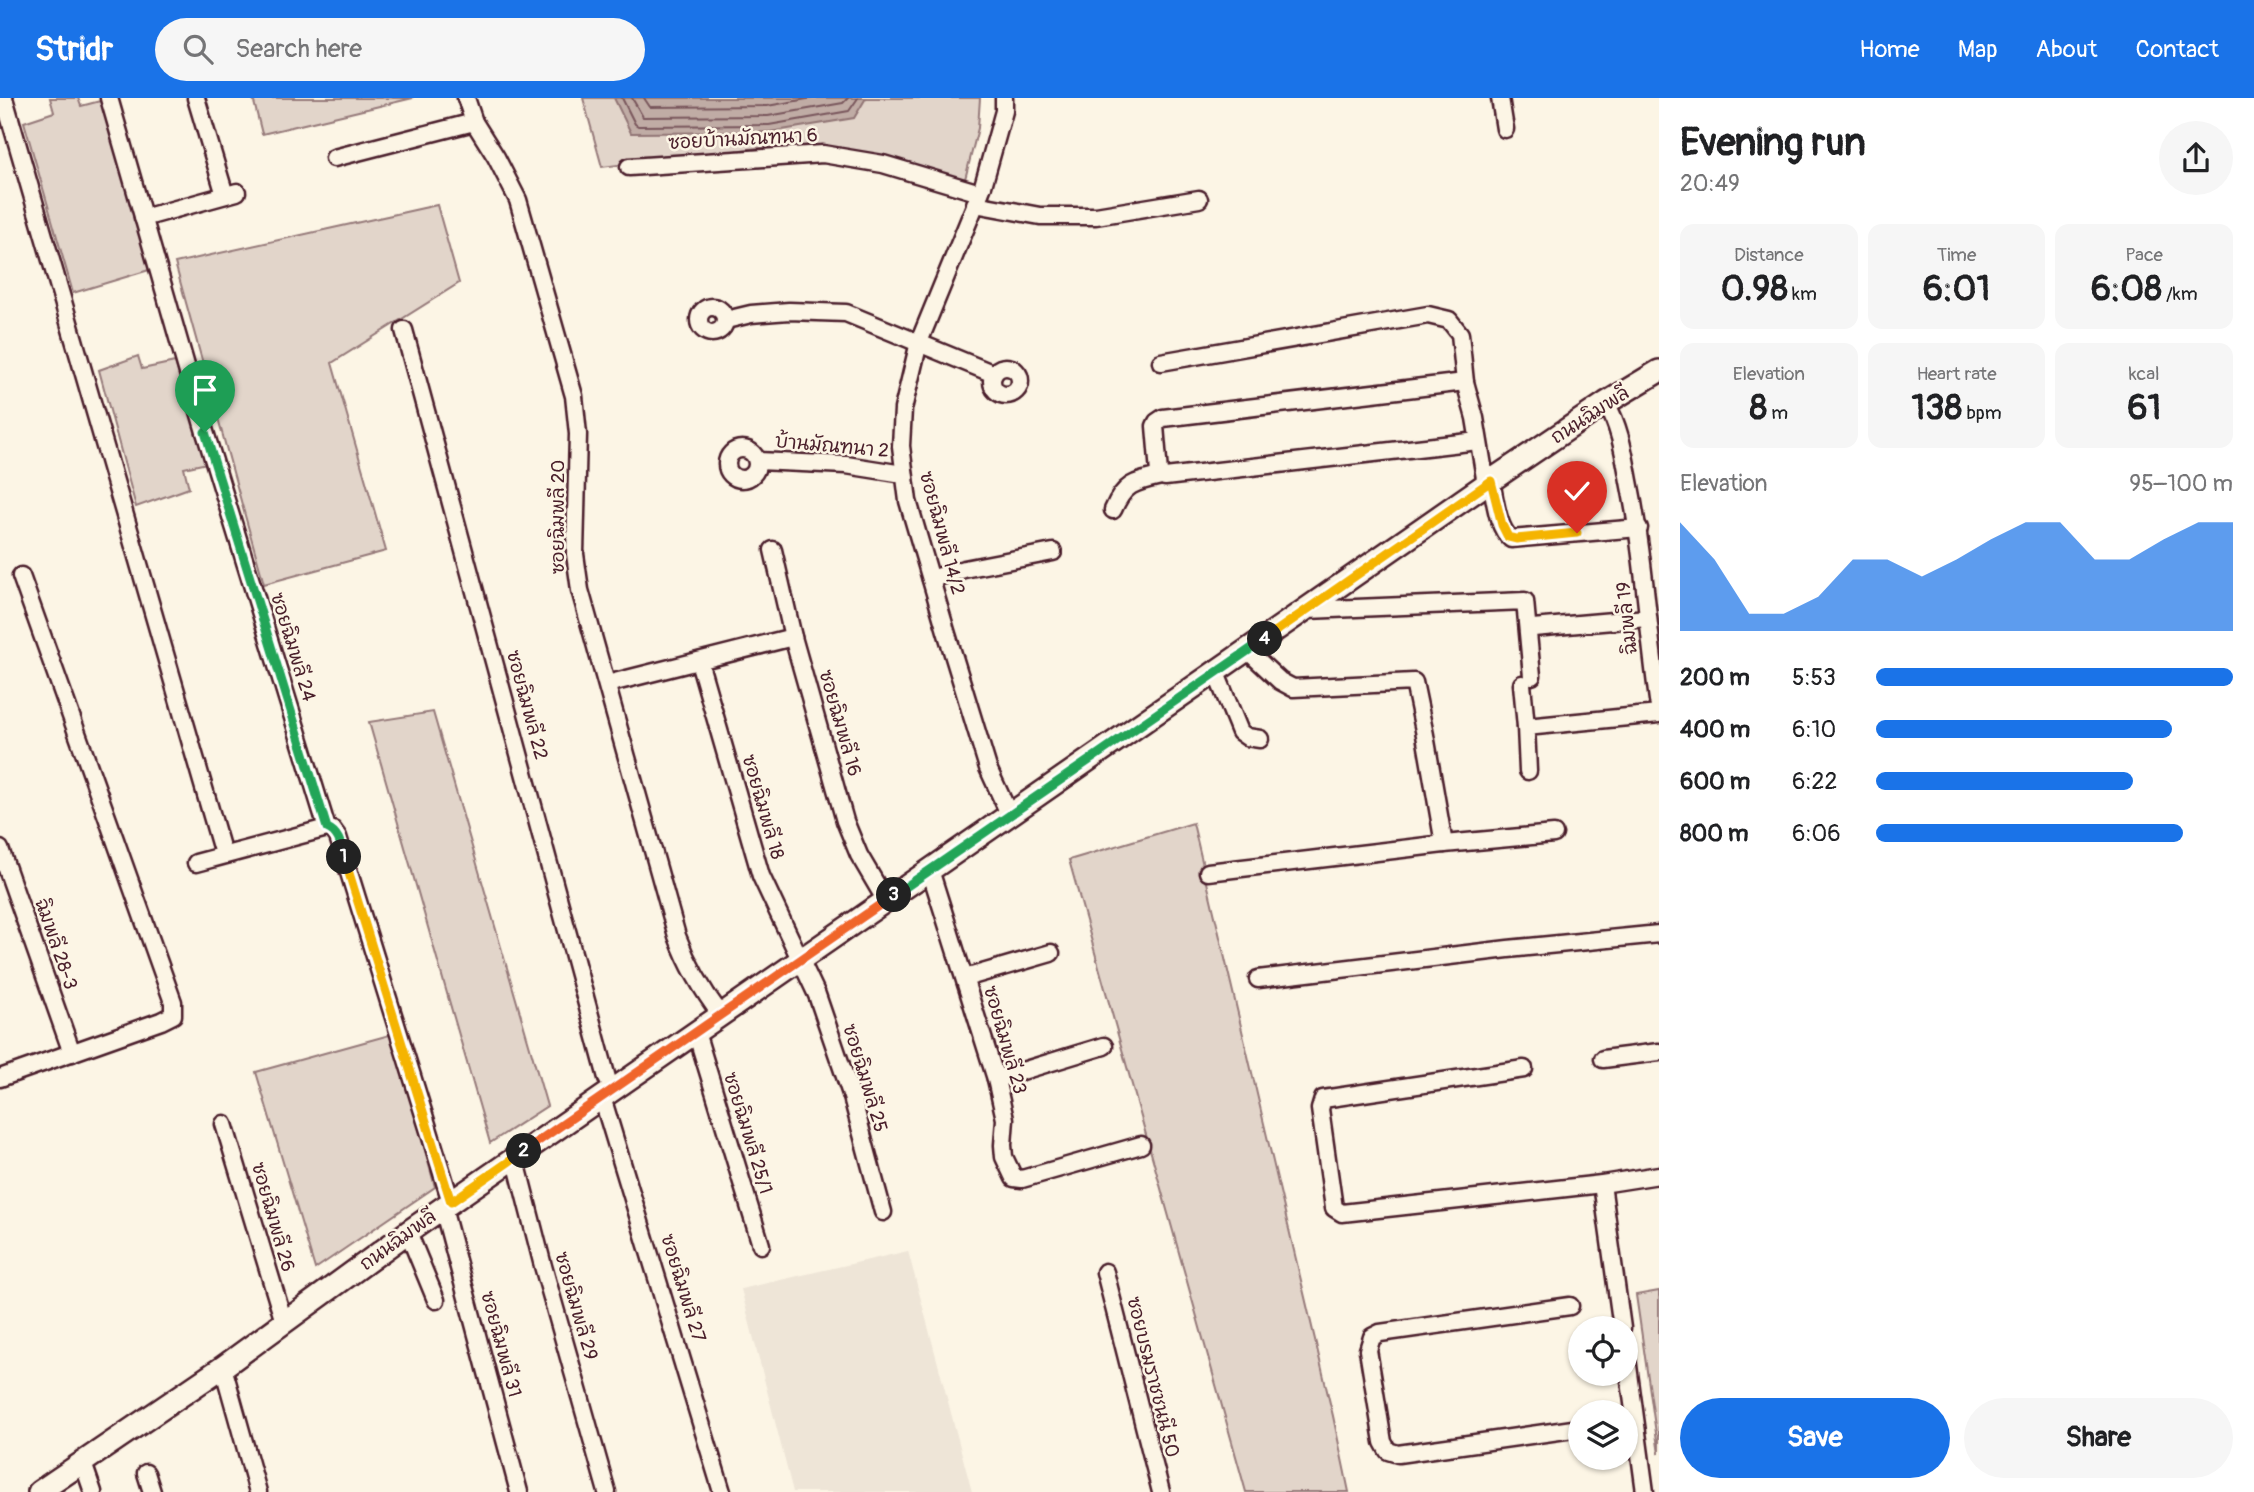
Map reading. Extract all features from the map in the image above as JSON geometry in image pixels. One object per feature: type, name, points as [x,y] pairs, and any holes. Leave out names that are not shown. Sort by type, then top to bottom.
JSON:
[{"type":"street","points":[[4,98],[223,854]]},
{"type":"street","name":"ซอยฉิมพลี 24","points":[[109,98],[205,432],[327,828],[334,830],[338,837],[447,1205]]},
{"type":"street","points":[[143,218],[231,193],[196,98]]},
{"type":"street","name":"ซอยฉิมพลี 20","points":[[466,98],[474,121],[496,157],[517,201],[574,396],[578,434],[575,554],[580,590],[677,936],[700,988],[721,1015]]},
{"type":"street","name":"ซอยฉิมพลี 14/2","points":[[1004,98],[999,132],[978,199],[919,342],[903,410],[901,446],[908,501],[988,768],[1010,816]]},
{"type":"street","points":[[1500,98],[1505,129]]},
{"type":"street","points":[[334,158],[474,121]]},
{"type":"street","name":"ซอยบ้านมัณฑนา 6","points":[[629,167],[822,154],[883,164],[978,199],[1040,216],[1096,216],[1199,199]]},
{"type":"street","points":[[726,320],[751,314],[789,311],[846,313],[994,374]]},
{"type":"street","points":[[1161,362],[1428,315],[1449,320],[1460,334],[1465,382],[1478,441],[1506,534],[1511,538],[1639,528]]},
{"type":"street","name":"ซอยฉิมพลี 22","points":[[404,330],[607,1078],[608,1093]]},
{"type":"street","name":"ถนนฉิมพลี","points":[[39,1492],[223,1367],[515,1157],[1489,483],[1606,403],[1659,371]]},
{"type":"street","points":[[1161,476],[1155,426],[1163,418],[1465,382]]},
{"type":"street","name":"ฉิมพลี 19","points":[[1606,403],[1621,438],[1639,528],[1659,706]]},
{"type":"street","points":[[1113,510],[1120,493],[1132,484],[1161,476],[1478,441]]},
{"type":"street","name":"บ้านมัณฑนา 2","points":[[758,461],[846,465],[903,474]]},
{"type":"street","name":"ซอยฉิมพลี 16","points":[[773,550],[793,637],[852,840],[886,901]]},
{"type":"street","points":[[931,579],[964,569],[1053,552]]},
{"type":"street","points":[[0,1078],[173,1015],[173,1002],[21,576]]},
{"type":"street","points":[[1307,610],[1525,601],[1528,771]]},
{"type":"street","points":[[1533,628],[1647,618]]},
{"type":"street","points":[[607,684],[793,637]]},
{"type":"street","points":[[1248,651],[1280,681],[1293,688],[1414,682],[1444,844]]},
{"type":"street","name":"ซอยฉิมพลี 18","points":[[699,661],[761,876],[769,897],[802,959]]},
{"type":"street","points":[[1216,673],[1240,732],[1247,737],[1260,739]]},
{"type":"street","points":[[1526,727],[1659,714]]},
{"type":"street","points":[[196,863],[327,828]]},
{"type":"street","points":[[1208,872],[1554,834]]},
{"type":"street","name":"ฉิมพลี 28-3","points":[[0,849],[72,1053]]},
{"type":"street","name":"ซอยฉิมพลี 23","points":[[930,870],[996,1079],[1005,1119],[1004,1157],[1014,1178],[1022,1179],[1141,1145]]},
{"type":"street","points":[[1258,979],[1659,934]]},
{"type":"street","points":[[965,978],[1051,953]]},
{"type":"street","name":"ซอยฉิมพลี 25","points":[[802,959],[852,1097],[883,1212]]},
{"type":"street","name":"ซอยฉิมพลี 25/1","points":[[696,1032],[761,1245]]},
{"type":"street","points":[[996,1079],[1104,1046]]},
{"type":"street","points":[[1603,1059],[1659,1052]]},
{"type":"street","points":[[1524,1069],[1323,1099],[1320,1109],[1334,1208],[1342,1213],[1602,1184],[1659,1175]]},
{"type":"street","name":"ซอยฉิมพลี 27","points":[[608,1093],[722,1492]]},
{"type":"street","name":"ซอยฉิมพลี 26","points":[[224,1124],[284,1322]]},
{"type":"street","name":"ซอยฉิมพลี 29","points":[[515,1157],[607,1492]]},
{"type":"street","points":[[1602,1184],[1620,1316]]},
{"type":"street","name":"ซอยฉิมพลี 31","points":[[447,1205],[519,1492]]},
{"type":"street","points":[[408,1232],[436,1300]]},
{"type":"street","name":"ซอยบรมราชชนนี 50","points":[[1105,1272],[1161,1492]]},
{"type":"street","points":[[1568,1430],[1398,1454],[1388,1451],[1384,1442],[1368,1350],[1371,1337],[1380,1333],[1570,1306]]},
{"type":"street","points":[[223,1367],[258,1492]]},
{"type":"street","points":[[1638,1454],[1646,1492]]},
{"type":"street","points":[[83,1463],[93,1492]]},
{"type":"street","points":[[146,1473],[152,1492]]},
{"type":"shaded area","points":[[50,98],[78,98],[81,106],[104,100],[149,270],[73,293],[24,122],[54,112]]},
{"type":"shaded area","points":[[253,98],[413,98],[262,134]]},
{"type":"shaded area","points":[[583,98],[980,98],[978,128],[964,183],[790,148],[757,148],[602,167]]},
{"type":"shaded area","points":[[437,205],[459,283],[332,363],[386,551],[264,584],[175,263]]},
{"type":"shaded area","points":[[138,356],[142,369],[175,362],[207,463],[184,468],[189,488],[136,507],[99,370]]},
{"type":"shaded area","points":[[433,712],[547,1106],[490,1143],[369,722]]},
{"type":"shaded area","points":[[1193,823],[1349,1492],[1246,1492],[1069,860]]},
{"type":"shaded area","points":[[393,1034],[435,1187],[315,1269],[256,1072]]},
{"type":"shaded area","points":[[908,1251],[972,1492],[793,1492],[741,1289]]},
{"type":"shaded area","points":[[1659,1291],[1659,1454],[1636,1295]]},
{"type":"water","points":[[614,98],[866,98],[854,118],[770,132],[631,133]]},
{"type":"route","points":[[205,432],[327,828],[334,830],[338,837],[451,1202],[1491,481],[1502,525],[1508,537],[1516,539],[1577,533]]}]
